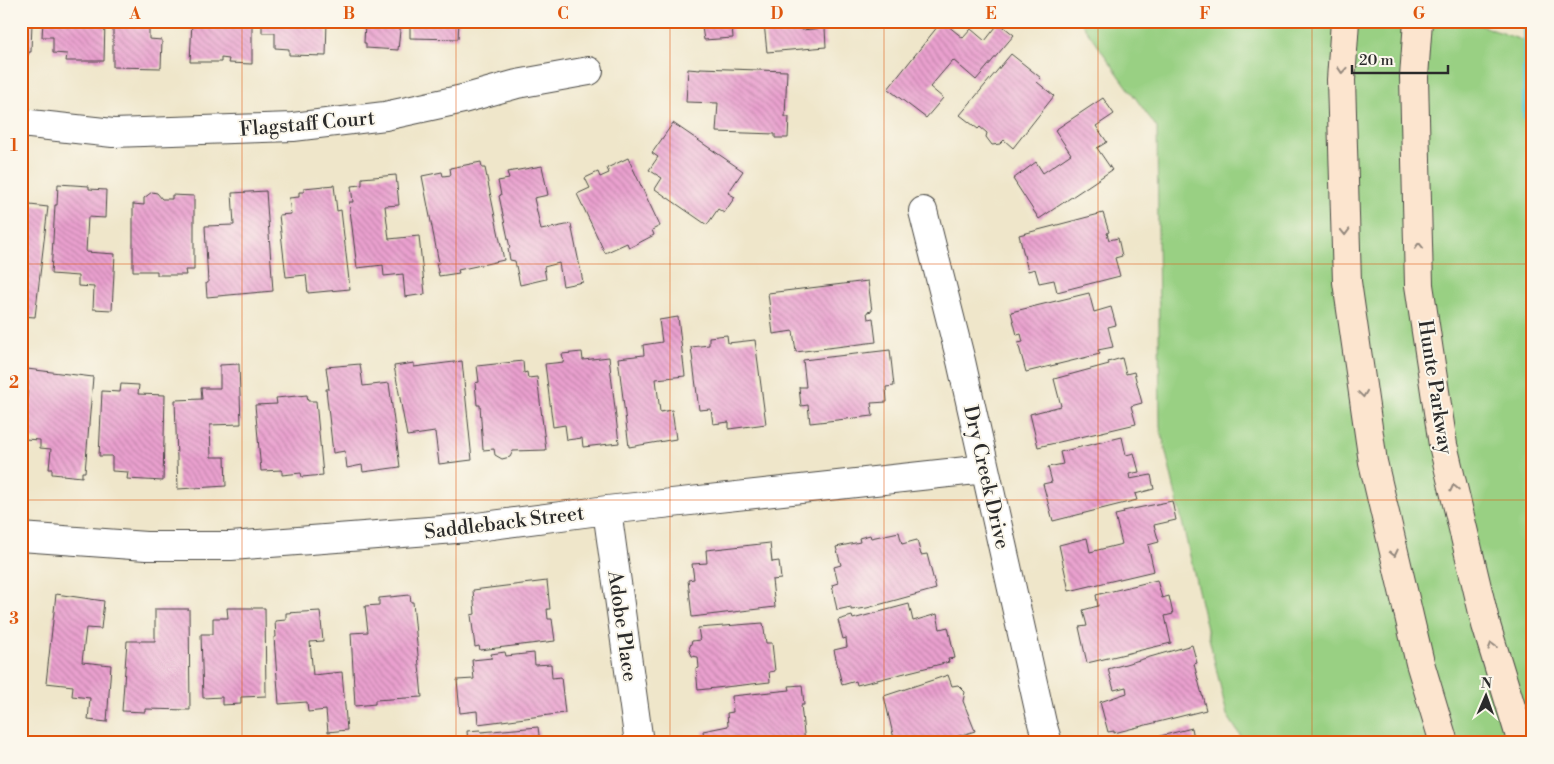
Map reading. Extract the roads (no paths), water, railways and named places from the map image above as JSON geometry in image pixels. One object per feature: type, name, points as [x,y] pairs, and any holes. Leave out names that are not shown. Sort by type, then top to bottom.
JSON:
[{"type":"main road","points":[[1345,21],[1342,80],[1347,282],[1373,462],[1420,663],[1444,743]]},
{"type":"main road","name":"Hunte Parkway","points":[[1418,21],[1414,76],[1419,285],[1443,445],[1486,625],[1522,743]]},
{"type":"street","name":"Flagstaff Court","points":[[21,123],[113,133],[251,130],[314,125],[408,112],[517,84],[589,71]]},
{"type":"street","name":"Dry Creek Drive","points":[[923,211],[985,470],[1040,716],[1048,743]]},
{"type":"street","name":"Saddleback Street","points":[[21,537],[146,546],[230,546],[469,528],[607,510],[985,470]]},
{"type":"street","name":"Adobe Place","points":[[607,510],[639,743]]},
{"type":"waterway","points":[[1527,21],[1527,117],[1533,125]]}]
